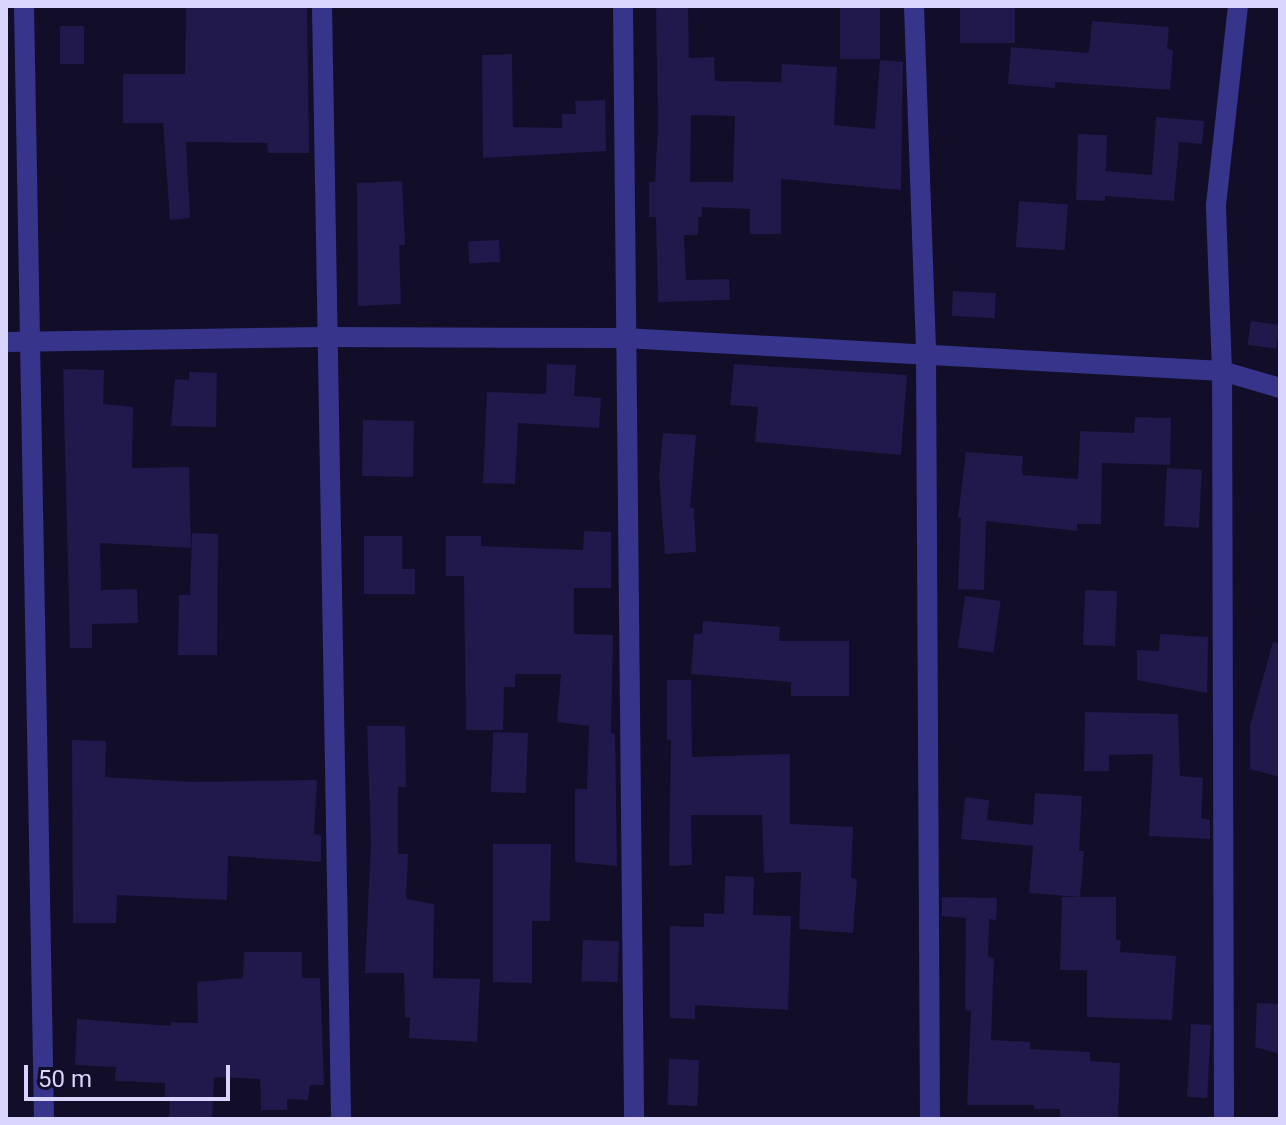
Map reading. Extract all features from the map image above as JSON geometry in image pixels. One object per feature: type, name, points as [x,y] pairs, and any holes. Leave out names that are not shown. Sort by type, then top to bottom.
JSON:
[{"type":"street","points":[[24,6],[44,1119]]},
{"type":"street","points":[[322,6],[341,1119]]},
{"type":"street","points":[[623,6],[634,1119]]},
{"type":"street","points":[[914,6],[926,354],[930,1119]]},
{"type":"street","points":[[1224,1119],[1222,371],[1216,205],[1238,6]]},
{"type":"street","points":[[6,342],[326,337],[624,338],[1222,371],[1280,388]]},
{"type":"building","points":[[186,6],[307,6],[309,153],[268,153],[267,143],[186,142],[190,218],[170,220],[163,123],[123,123],[123,74],[185,74]]},
{"type":"building","points":[[656,6],[688,6],[689,58],[714,57],[715,81],[781,82],[782,64],[837,67],[834,125],[875,129],[880,60],[903,62],[901,190],[781,179],[781,234],[750,234],[750,209],[702,207],[702,217],[698,217],[698,235],[684,235],[686,280],[729,279],[730,300],[658,302],[656,217],[649,217],[649,182],[655,182],[658,125]],"holes":[[[691,115],[735,116],[733,182],[690,182]]]},
{"type":"building","points":[[840,6],[880,6],[880,59],[840,59]]},
{"type":"building","points":[[960,6],[1015,6],[1015,43],[960,43]]},
{"type":"building","points":[[1092,21],[1169,27],[1167,49],[1173,50],[1170,90],[1055,82],[1055,88],[1008,84],[1011,47],[1089,53]]},
{"type":"building","points":[[60,26],[84,26],[84,64],[60,64]]},
{"type":"building","points":[[512,54],[513,127],[562,128],[562,114],[576,114],[575,101],[605,100],[606,151],[483,158],[482,55]]},
{"type":"building","points":[[1156,117],[1204,121],[1202,144],[1179,142],[1174,201],[1105,196],[1105,201],[1076,200],[1078,134],[1107,135],[1106,171],[1152,175]]},
{"type":"building","points":[[402,181],[405,245],[399,245],[401,304],[358,306],[357,183]]},
{"type":"building","points":[[1019,201],[1068,204],[1065,250],[1016,247]]},
{"type":"building","points":[[499,240],[500,262],[469,264],[468,242]]},
{"type":"building","points":[[953,291],[996,293],[995,318],[952,316]]},
{"type":"building","points":[[1251,321],[1280,325],[1276,349],[1248,345]]},
{"type":"building","points":[[547,364],[576,365],[574,396],[601,398],[599,428],[518,423],[515,484],[483,483],[487,392],[546,394]]},
{"type":"building","points":[[734,364],[907,375],[901,455],[755,442],[758,407],[730,405]]},
{"type":"building","points":[[63,369],[104,370],[103,404],[133,407],[132,468],[189,467],[191,548],[100,543],[101,590],[137,589],[138,623],[92,624],[92,648],[70,648]]},
{"type":"building","points":[[189,372],[217,373],[216,427],[171,426],[175,379],[189,380]]},
{"type":"building","points":[[1135,417],[1171,418],[1170,465],[1102,463],[1101,524],[1077,524],[1077,531],[986,521],[984,590],[958,589],[961,518],[958,517],[966,452],[1023,456],[1022,475],[1078,479],[1080,431],[1134,433]]},
{"type":"building","points":[[363,420],[414,421],[413,477],[362,476]]},
{"type":"building","points":[[663,433],[696,435],[690,508],[694,507],[696,552],[665,554],[659,476]]},
{"type":"building","points":[[1167,468],[1202,470],[1199,528],[1164,526]]},
{"type":"building","points":[[584,531],[611,532],[611,588],[574,588],[574,634],[613,635],[611,733],[615,734],[617,866],[575,862],[575,789],[587,789],[589,726],[557,722],[561,674],[515,674],[515,687],[504,687],[503,730],[466,730],[464,576],[446,576],[446,536],[481,536],[481,546],[583,550]]},
{"type":"building","points":[[192,533],[218,534],[217,655],[178,655],[179,595],[190,595]]},
{"type":"building","points":[[364,536],[402,536],[402,569],[415,569],[415,594],[364,594]]},
{"type":"building","points":[[1085,590],[1117,591],[1115,646],[1083,645]]},
{"type":"building","points":[[965,596],[1001,601],[993,653],[958,647]]},
{"type":"building","points":[[703,621],[780,627],[779,641],[849,641],[849,696],[791,696],[791,682],[691,674],[694,634],[702,634]]},
{"type":"building","points":[[1160,634],[1208,637],[1207,693],[1137,680],[1137,650],[1159,651]]},
{"type":"building","points":[[1273,642],[1280,643],[1280,777],[1250,769],[1250,725]]},
{"type":"building","points":[[667,680],[691,680],[692,757],[790,754],[790,824],[853,827],[851,878],[857,879],[853,933],[799,929],[801,872],[764,873],[762,815],[691,815],[692,865],[669,866],[671,740],[667,740]]},
{"type":"building","points":[[1085,712],[1178,714],[1180,776],[1203,778],[1201,818],[1210,820],[1210,839],[1149,836],[1153,754],[1109,755],[1109,771],[1084,771]]},
{"type":"building","points":[[367,726],[405,726],[406,787],[398,787],[398,854],[408,854],[406,899],[434,904],[433,978],[480,979],[477,1042],[409,1038],[410,1017],[405,1018],[404,973],[365,973],[371,843]]},
{"type":"building","points":[[493,732],[528,733],[526,793],[491,792]]},
{"type":"building","points":[[72,740],[106,741],[105,777],[194,782],[317,780],[314,834],[321,835],[321,862],[228,856],[227,900],[117,895],[116,923],[73,923]]},
{"type":"building","points":[[1035,793],[1082,796],[1079,851],[1084,851],[1080,897],[1029,893],[1033,846],[961,839],[965,797],[989,800],[987,820],[1033,825]]},
{"type":"building","points":[[493,844],[551,844],[550,921],[532,921],[532,983],[493,982]]},
{"type":"building","points":[[725,876],[754,877],[753,915],[791,916],[788,1010],[695,1005],[695,1019],[670,1018],[670,926],[704,927],[704,913],[724,914]]},
{"type":"building","points":[[942,897],[997,898],[996,920],[989,919],[988,957],[994,958],[991,1040],[1030,1042],[1030,1049],[1090,1052],[1090,1061],[1120,1063],[1118,1119],[1060,1119],[1060,1109],[1034,1109],[1034,1105],[967,1105],[971,1011],[965,1010],[966,918],[942,916]]},
{"type":"building","points":[[1062,897],[1116,897],[1116,940],[1121,940],[1120,952],[1176,956],[1172,1020],[1087,1017],[1087,970],[1060,970]]},
{"type":"building","points":[[583,940],[619,941],[618,982],[582,981]]},
{"type":"building","points":[[244,952],[302,952],[302,978],[320,978],[324,1085],[310,1085],[308,1100],[287,1099],[287,1110],[261,1110],[260,1079],[214,1077],[212,1119],[169,1119],[170,1098],[165,1098],[165,1083],[115,1081],[116,1067],[75,1065],[77,1019],[171,1026],[171,1022],[198,1023],[197,982],[243,978]]},
{"type":"building","points":[[1257,1003],[1280,1004],[1280,1054],[1255,1047]]},
{"type":"building","points":[[1191,1024],[1211,1025],[1207,1098],[1187,1097]]},
{"type":"building","points":[[669,1059],[699,1060],[697,1106],[667,1105]]}]
